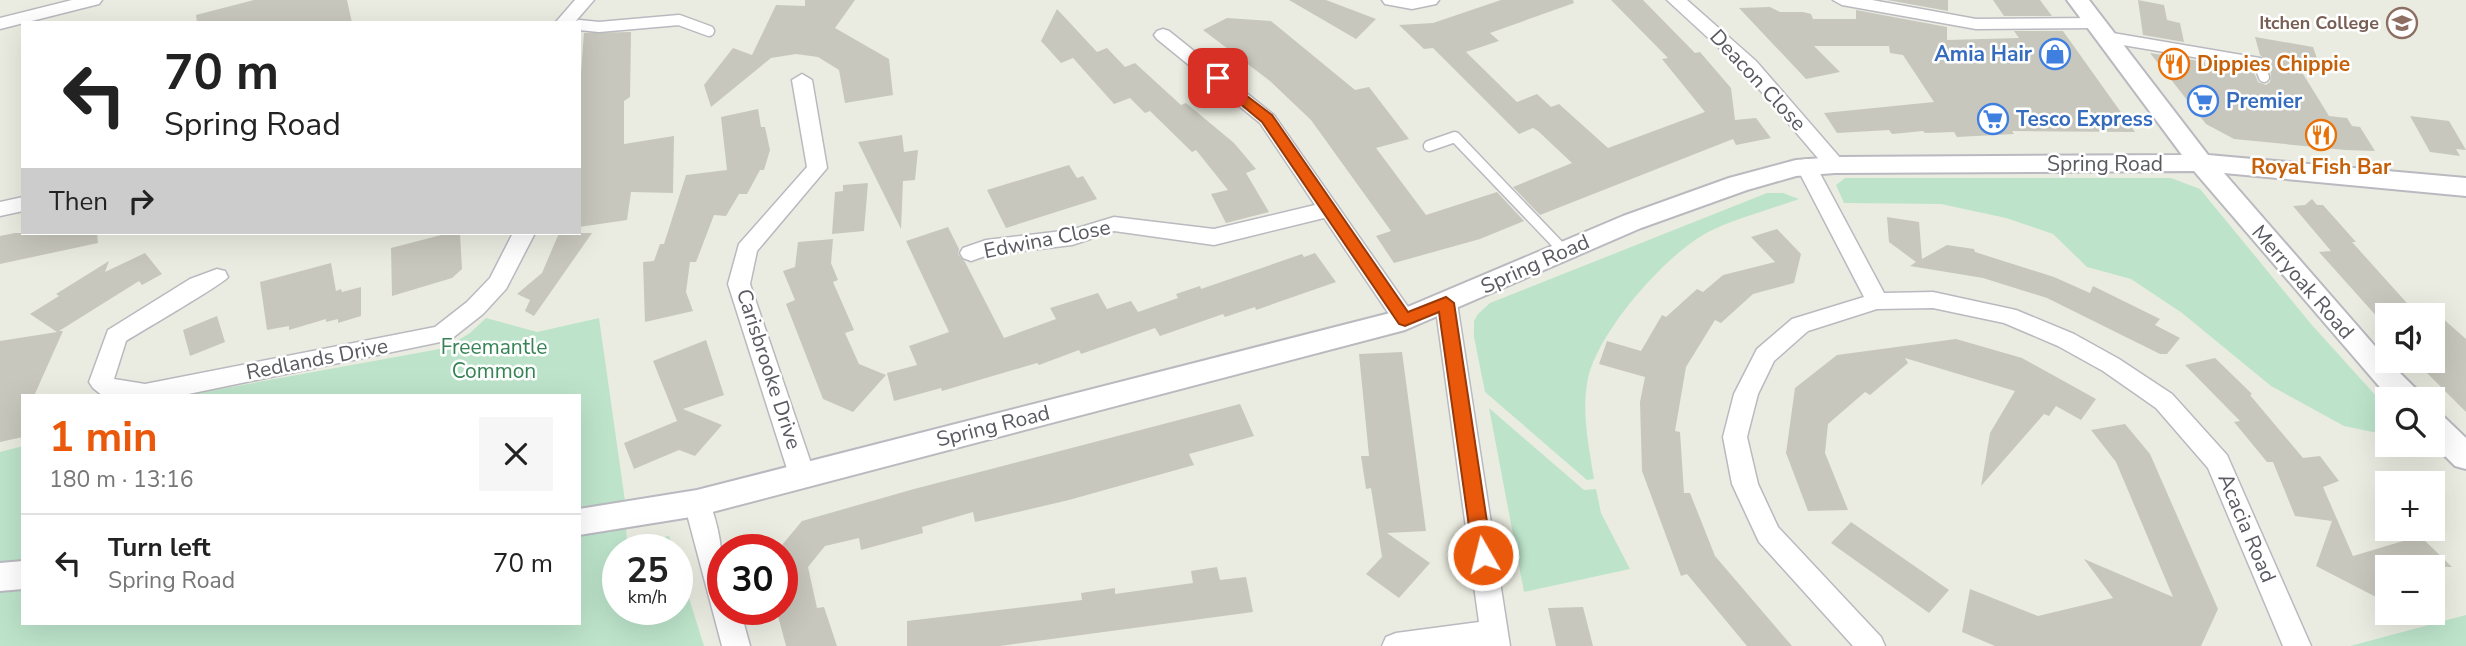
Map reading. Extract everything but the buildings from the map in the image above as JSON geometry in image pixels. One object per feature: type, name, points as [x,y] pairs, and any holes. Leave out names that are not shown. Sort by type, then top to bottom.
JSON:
[{"type":"street","points":[[0,24],[93,0]]},
{"type":"street","points":[[566,21],[585,0]]},
{"type":"street","points":[[1391,0],[1412,4],[1430,0]]},
{"type":"street","name":"Deacon Close","points":[[1676,0],[1749,65],[1835,165]]},
{"type":"street","points":[[1842,0],[1976,24],[2100,30]]},
{"type":"street","name":"Merryoak Road","points":[[2078,0],[2201,163],[2397,387]]},
{"type":"street","points":[[1163,35],[1267,118],[1405,320]]},
{"type":"street","name":"Carisbrooke Drive","points":[[802,80],[817,167],[747,249],[739,284],[802,475]]},
{"type":"street","name":"Spring Road","points":[[581,522],[697,503],[1405,320],[1563,250],[1738,184],[1806,166],[2201,163],[2466,187]]},
{"type":"street","points":[[1806,166],[1877,300]]},
{"type":"street","points":[[0,209],[21,204]]},
{"type":"street","name":"Edwina Close","points":[[971,253],[986,248],[1072,237],[1114,224],[1214,237],[1329,209]]},
{"type":"street","name":"Redlands Drive","points":[[217,277],[198,285],[116,336],[101,382],[108,388],[145,393],[443,334],[475,308],[498,283],[523,235]]},
{"type":"street","name":"Acacia Road","points":[[1871,646],[1768,534],[1745,484],[1735,437],[1746,394],[1765,355],[1800,324],[1877,300],[1933,300],[2008,316],[2066,340],[2111,365],[2164,401],[2218,462],[2297,646]]},
{"type":"street","points":[[1396,646],[1495,639],[1446,303]]},
{"type":"street","points":[[2445,437],[2466,457]]},
{"type":"street","points":[[697,503],[707,540]]},
{"type":"street","points":[[0,577],[21,575]]},
{"type":"street","points":[[730,625],[736,646]]},
{"type":"lane","points":[[581,25],[599,27],[678,20],[709,31]]},
{"type":"lane","points":[[2100,30],[2259,63],[2264,78]]},
{"type":"lane","points":[[1429,146],[1455,137],[1563,250]]},
{"type":"green space","points":[[1845,178],[2171,178],[2200,189],[2311,324],[2375,395],[2375,432],[2344,426],[2271,386],[2182,313],[2131,279],[2087,267],[2053,234],[2006,218],[1941,204],[1844,203],[1836,185]]},
{"type":"green space","points":[[1767,193],[1783,193],[1799,199],[1724,225],[1687,246],[1632,300],[1602,344],[1592,365],[1585,408],[1594,479],[1587,480],[1485,392],[1474,337],[1474,321],[1490,303]]},
{"type":"green space","name":"Freemantle Common","points":[[486,318],[537,332],[599,318],[625,501],[626,534],[602,534],[602,625],[693,625],[693,611],[704,646],[0,646],[0,452],[21,447],[21,625],[581,625],[581,394],[192,394],[445,348],[470,333]]},
{"type":"green space","points":[[1489,408],[1584,490],[1596,489],[1601,513],[1630,569],[1524,592]]},
{"type":"green space","points":[[2466,615],[2466,646],[2350,646],[2429,625],[2445,625],[2445,621]]},
{"type":"place","name":"Itchen College","points":[[2402,23]]},
{"type":"place","name":"Amia Hair","points":[[2055,54]]},
{"type":"place","name":"Dippies Chippie","points":[[2174,64]]},
{"type":"place","name":"Premier","points":[[2203,101]]},
{"type":"place","name":"Tesco Express","points":[[1993,119]]},
{"type":"place","name":"Royal Fish Bar","points":[[2321,135]]},
{"type":"route","points":[[1218,78],[1267,118],[1405,320],[1446,303],[1483,555]]}]
